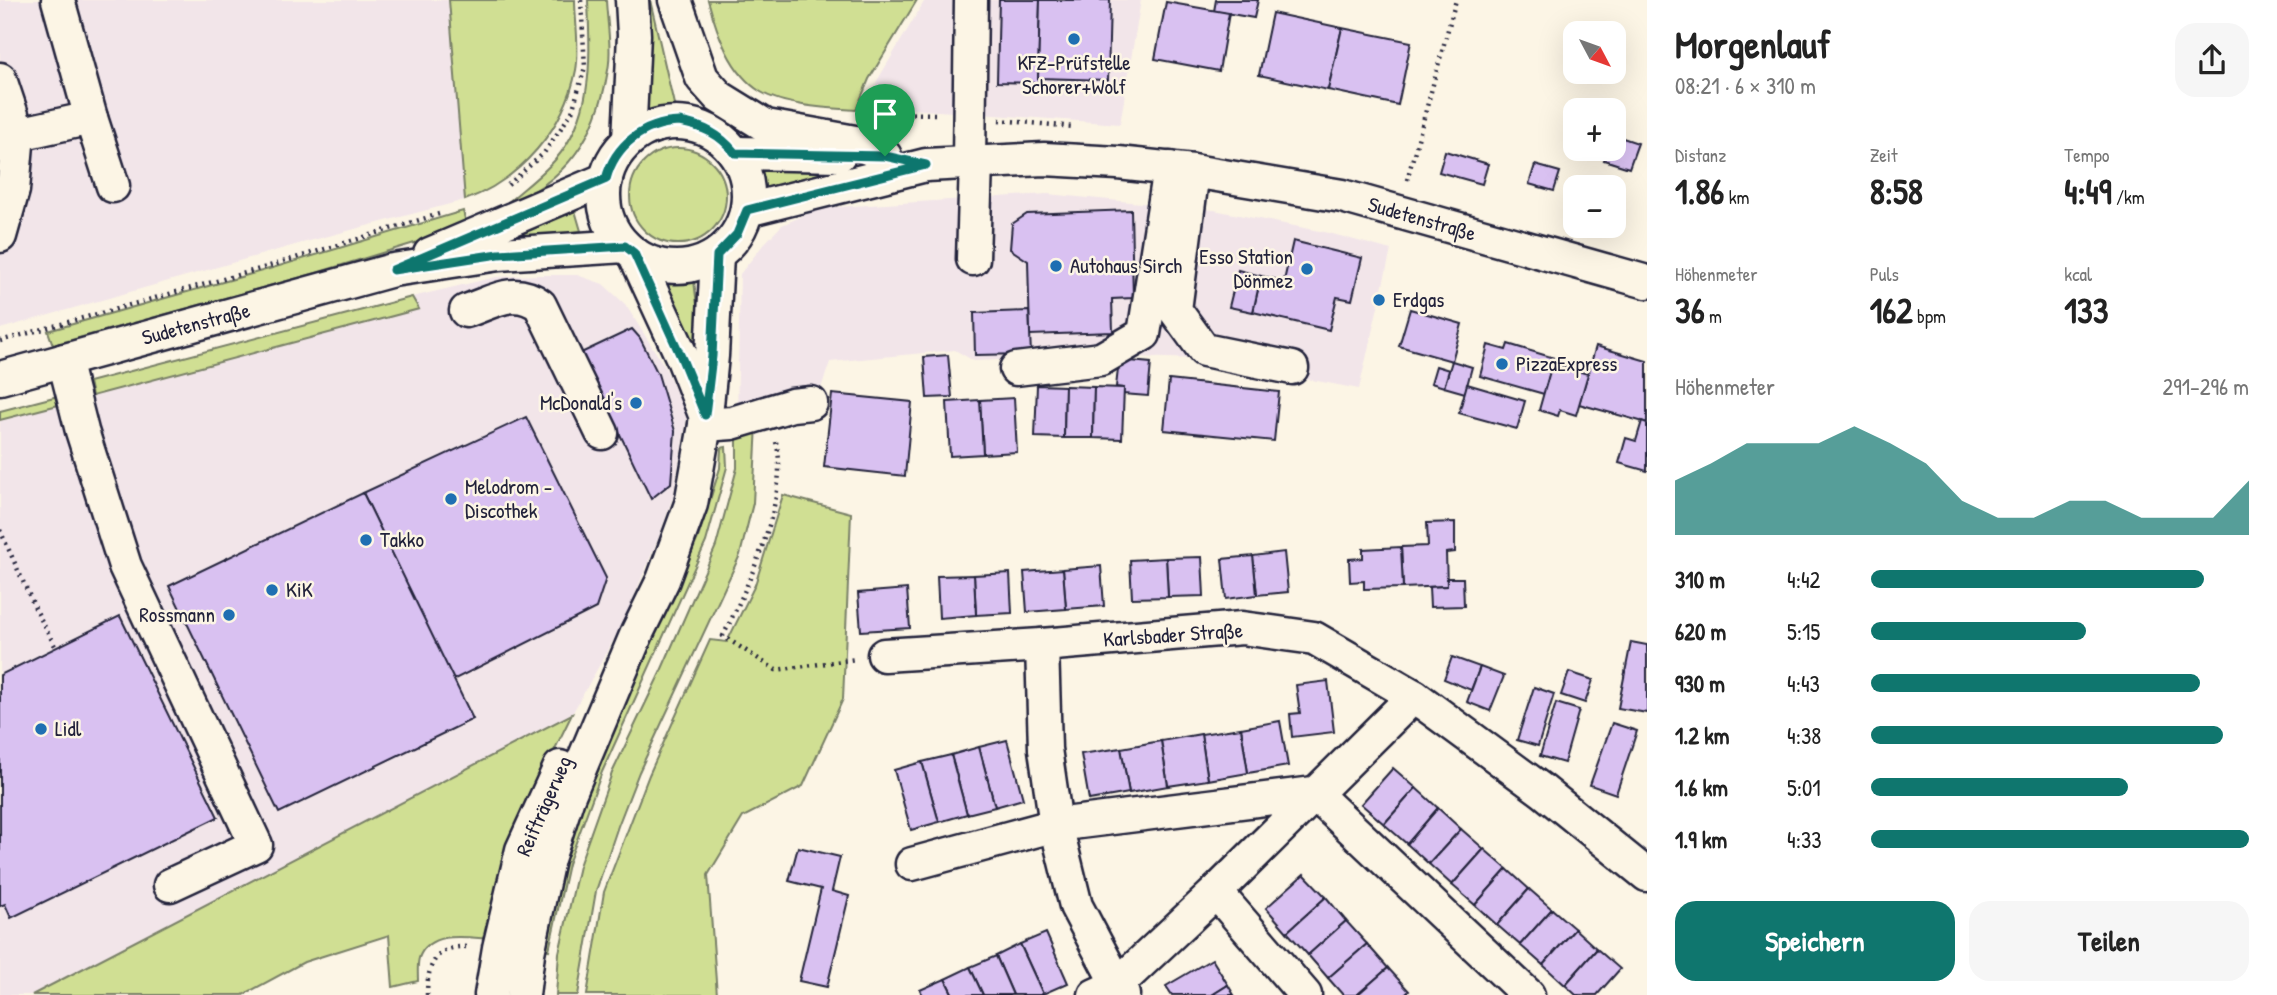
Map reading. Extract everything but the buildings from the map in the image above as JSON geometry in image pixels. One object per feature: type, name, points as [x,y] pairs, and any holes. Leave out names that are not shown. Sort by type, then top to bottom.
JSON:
[{"type":"street","points":[[58,0],[113,186]]},
{"type":"street","points":[[629,140],[634,35],[632,0]]},
{"type":"street","points":[[668,0],[698,125]]},
{"type":"street","points":[[675,0],[702,78],[719,97],[766,126],[855,142],[885,156]]},
{"type":"street","points":[[971,0],[973,260]]},
{"type":"street","points":[[0,79],[9,136],[13,190],[0,236]]},
{"type":"street","points":[[9,136],[91,118]]},
{"type":"street","points":[[629,250],[650,262],[670,267],[694,265],[717,255],[737,234],[747,210],[747,179],[735,153],[715,133],[698,125],[669,123],[644,130],[629,140],[614,159],[606,179],[605,206],[612,228],[629,250],[682,359],[705,420],[732,423],[811,402]]},
{"type":"street","name":"Sudetenstraße","points":[[735,153],[885,156],[926,165]]},
{"type":"street","name":"Sudetenstraße","points":[[747,210],[926,165],[1044,159],[1181,169],[1342,196],[1647,282]]},
{"type":"street","points":[[1181,169],[1175,310],[1204,350],[1292,368]]},
{"type":"street","points":[[1016,369],[1101,359],[1144,334],[1181,169]]},
{"type":"street","name":"Sudetenstraße","points":[[393,270],[606,179]]},
{"type":"street","name":"Sudetenstraße","points":[[2,372],[64,360],[393,270],[499,254],[629,250]]},
{"type":"street","name":"Reifträgerweg","points":[[491,995],[522,850],[564,759],[637,632],[663,580],[691,504],[712,356],[717,255]]},
{"type":"street","points":[[466,311],[512,295],[529,297],[540,305],[601,433]]},
{"type":"street","points":[[64,360],[82,431],[125,566],[256,845],[170,886]]},
{"type":"street","name":"Karlsbader Straße","points":[[884,655],[1242,628],[1314,638],[1414,696],[1543,790],[1647,875]]},
{"type":"street","name":"Reifträgerweg","points":[[523,995],[528,953],[548,859],[568,797],[637,632]]},
{"type":"street","points":[[1042,645],[1045,749],[1056,825],[1076,906],[1111,992],[1414,696]]},
{"type":"street","points":[[912,864],[1056,825],[1314,793]]},
{"type":"street","points":[[1314,793],[1528,995]]},
{"type":"street","points":[[1216,892],[1305,995]]},
{"type":"path","points":[[506,186],[544,153],[572,112],[585,67],[581,0]]},
{"type":"path","points":[[1407,180],[1456,0]]},
{"type":"path","points":[[0,341],[263,268],[442,213]]},
{"type":"path","points":[[767,413],[780,457],[772,511],[744,594],[723,636],[776,670],[884,655]]},
{"type":"path","points":[[0,530],[56,648]]},
{"type":"shaded area","points":[[0,0],[449,0],[465,200],[302,243],[0,329]]},
{"type":"shaded area","points":[[925,0],[1141,0],[1120,124],[868,106],[877,81]]},
{"type":"shaded area","points":[[1047,194],[1214,210],[1329,233],[1391,250],[1359,389],[1201,359],[1098,356],[974,361],[955,350],[830,362],[818,397],[737,417],[740,274],[782,225],[821,208]]},
{"type":"shaded area","points":[[577,275],[603,284],[625,304],[665,367],[687,417],[673,497],[658,539],[622,625],[572,714],[32,995],[0,995],[0,420],[418,309],[412,297],[496,277]]},
{"type":"green space","points":[[449,0],[575,0],[577,62],[562,112],[551,131],[521,165],[485,191],[465,200]]},
{"type":"green space","points":[[588,0],[606,0],[609,35],[608,70],[596,116],[587,136],[561,170],[545,184],[503,207],[555,160],[577,123],[584,104],[589,63]]},
{"type":"green space","points":[[640,0],[650,0],[676,113],[662,113],[647,118]]},
{"type":"green space","points":[[708,0],[917,0],[869,79],[856,110],[794,103],[771,97],[750,84],[726,51]]},
{"type":"green space","points":[[678,148],[696,152],[712,162],[722,178],[726,196],[722,214],[712,230],[696,240],[678,244],[660,240],[644,230],[634,214],[630,196],[634,178],[644,162],[660,152]]},
{"type":"green space","points":[[756,165],[872,167],[761,189]]},
{"type":"green space","points":[[574,207],[581,231],[505,243],[503,234]]},
{"type":"green space","points":[[463,211],[467,227],[316,273],[53,345],[48,331],[269,269]]},
{"type":"green space","points":[[689,277],[694,281],[702,345],[692,347],[663,284],[666,279]]},
{"type":"green space","points":[[412,297],[419,309],[92,396],[89,382]]},
{"type":"green space","points":[[58,396],[62,404],[0,420],[0,411]]},
{"type":"green space","points":[[757,424],[753,503],[740,555],[639,772],[618,826],[596,891],[578,995],[556,995],[559,953],[579,866],[612,773],[716,546],[737,468],[737,431]]},
{"type":"green space","points":[[726,447],[727,467],[706,542],[602,772],[568,864],[549,950],[539,948],[557,858],[698,538],[720,468],[721,448]]},
{"type":"green space","points":[[783,495],[851,513],[843,699],[803,786],[743,817],[708,875],[717,995],[587,995],[604,892],[649,775],[710,640],[727,642],[755,585]]},
{"type":"green space","points":[[572,714],[515,831],[489,939],[449,937],[431,943],[419,958],[418,981],[393,987],[389,935],[304,962],[243,995],[32,995]]},
{"type":"place","name":"KFZ-Prüfstelle Schorer+Wolf","points":[[1074,39]]},
{"type":"place","name":"Autohaus Sirch","points":[[1056,266]]},
{"type":"place","name":"Esso Station Dönmez","points":[[1307,269]]},
{"type":"place","name":"Erdgas","points":[[1379,300]]},
{"type":"place","name":"PizzaExpress","points":[[1502,364]]},
{"type":"place","name":"McDonald's","points":[[636,403]]},
{"type":"place","name":"Melodrom - Discothek","points":[[451,499]]},
{"type":"place","name":"Takko","points":[[366,540]]},
{"type":"place","name":"KiK","points":[[272,590]]},
{"type":"place","name":"Rossmann","points":[[229,615]]},
{"type":"place","name":"Lidl","points":[[41,729]]},
{"type":"route","points":[[679,122],[698,125],[715,133],[728,143],[735,153],[885,156],[926,165],[747,210],[737,234],[717,255],[712,356],[705,415],[634,253],[625,246],[499,254],[393,270],[606,179],[614,159],[629,140],[654,126],[679,122]]}]
